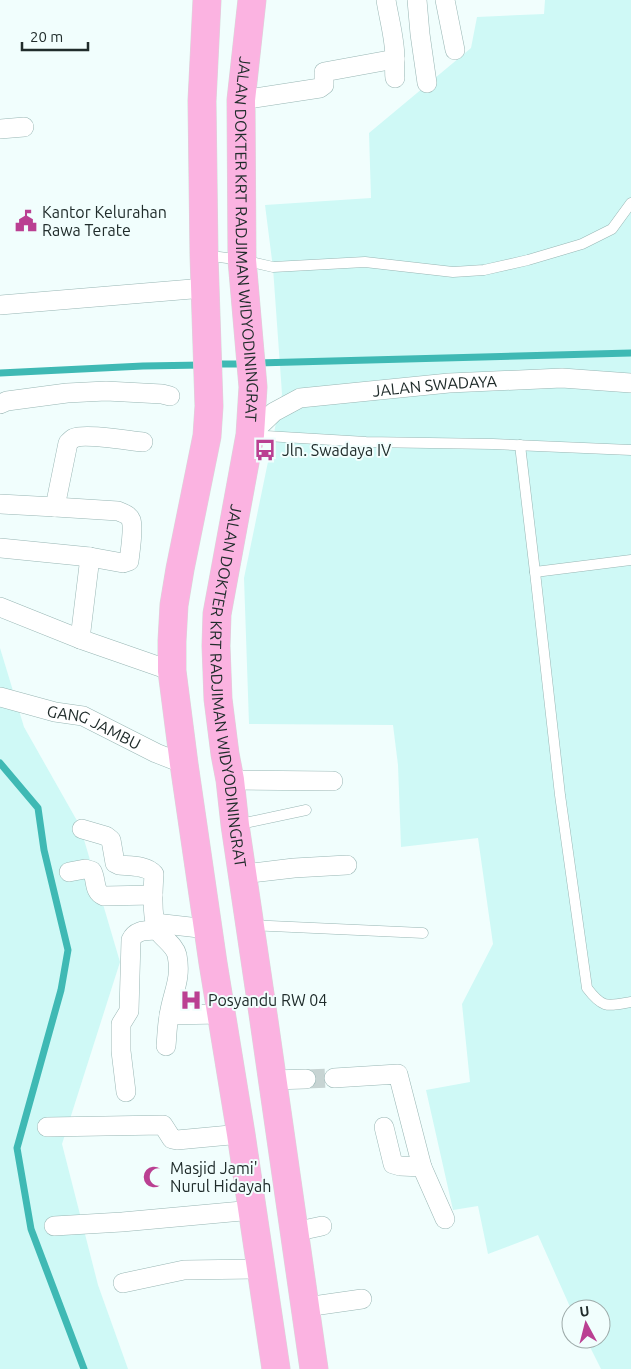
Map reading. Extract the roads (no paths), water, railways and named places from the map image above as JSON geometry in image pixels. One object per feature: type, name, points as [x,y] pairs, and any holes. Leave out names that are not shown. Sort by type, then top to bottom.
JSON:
[{"type":"main road","points":[[207,0],[202,101],[205,299],[209,406],[206,436],[174,605],[172,671],[208,929],[253,1210],[276,1369]]},
{"type":"main road","name":"JALAN DOKTER KRT RADJIMAN WIDYODININGRAT","points":[[252,0],[240,100],[242,260],[252,386],[250,435],[217,614],[218,699],[314,1369]]},
{"type":"main road","points":[[206,436],[250,435]]},
{"type":"street","points":[[386,0],[395,59],[393,69],[395,78]]},
{"type":"street","points":[[417,0],[427,83]]},
{"type":"street","points":[[445,0],[455,50]]},
{"type":"street","points":[[240,100],[320,88],[324,85],[324,72],[395,59]]},
{"type":"street","points":[[0,129],[24,126]]},
{"type":"street","points":[[0,305],[205,299]]},
{"type":"street","name":"JALAN SWADAYA","points":[[250,435],[274,412],[300,398],[448,384],[562,378],[631,383]]},
{"type":"street","points":[[0,404],[7,401],[45,395],[106,391],[170,396]]},
{"type":"street","points":[[55,507],[68,443],[74,438],[103,438],[143,442]]},
{"type":"street","points":[[0,504],[118,512],[128,515],[132,530],[129,561],[123,563],[90,557],[0,548]]},
{"type":"street","points":[[80,639],[90,557]]},
{"type":"street","points":[[0,607],[80,639],[172,671]]},
{"type":"street","name":"GANG JAMBU","points":[[0,698],[55,712],[83,716],[156,753],[184,764]]},
{"type":"street","points":[[230,780],[333,780]]},
{"type":"street","points":[[82,829],[106,836],[111,840],[115,863],[146,868],[154,874],[153,895],[156,926],[176,953],[177,958],[178,980],[169,1015],[166,1046]]},
{"type":"street","points":[[243,874],[347,864]]},
{"type":"street","points":[[69,872],[85,869],[92,871],[95,876],[97,891],[100,895],[153,895]]},
{"type":"street","points":[[126,1092],[121,1051],[121,1024],[129,1011],[131,940],[133,935],[156,926],[208,929]]},
{"type":"street","points":[[169,1015],[221,1014]]},
{"type":"street","points":[[334,1078],[398,1074],[422,1167],[445,1219]]},
{"type":"street","points":[[272,1080],[306,1079]]},
{"type":"street","points":[[47,1127],[163,1125],[172,1139],[177,1140],[241,1134]]},
{"type":"street","points":[[384,1127],[393,1164],[422,1167]]},
{"type":"street","points":[[54,1226],[253,1210]]},
{"type":"street","points":[[294,1232],[322,1226]]},
{"type":"street","points":[[123,1283],[184,1270],[261,1269]]},
{"type":"street","points":[[306,1307],[362,1299]]},
{"type":"lane","points":[[204,255],[242,260],[273,268],[365,262],[453,272],[484,270],[528,260],[582,244],[612,229],[631,203]]},
{"type":"lane","points":[[250,435],[366,442],[493,444],[631,450]]},
{"type":"lane","points":[[520,445],[560,795],[587,988],[596,1000],[607,1006],[631,1002]]},
{"type":"lane","points":[[535,572],[631,560]]},
{"type":"lane","points":[[235,825],[306,810]]},
{"type":"lane","points":[[250,925],[423,933]]},
{"type":"waterway","points":[[257,363],[631,353]]},
{"type":"waterway","points":[[214,364],[246,364]]},
{"type":"waterway","points":[[0,373],[203,365]]},
{"type":"waterway","points":[[0,763],[38,808],[44,850],[68,950],[61,990],[17,1148],[31,1229],[84,1369]]},
{"type":"tunnel","points":[[306,1079],[334,1078]]},
{"type":"place","name":"Kantor Kelurahan Rawa Terate","points":[[26,221]]},
{"type":"place","name":"Jln. Swadaya IV","points":[[265,450]]},
{"type":"place","name":"Posyandu RW 04","points":[[191,1000]]},
{"type":"place","name":"Masjid Jami' Nurul Hidayah","points":[[154,1177]]}]
